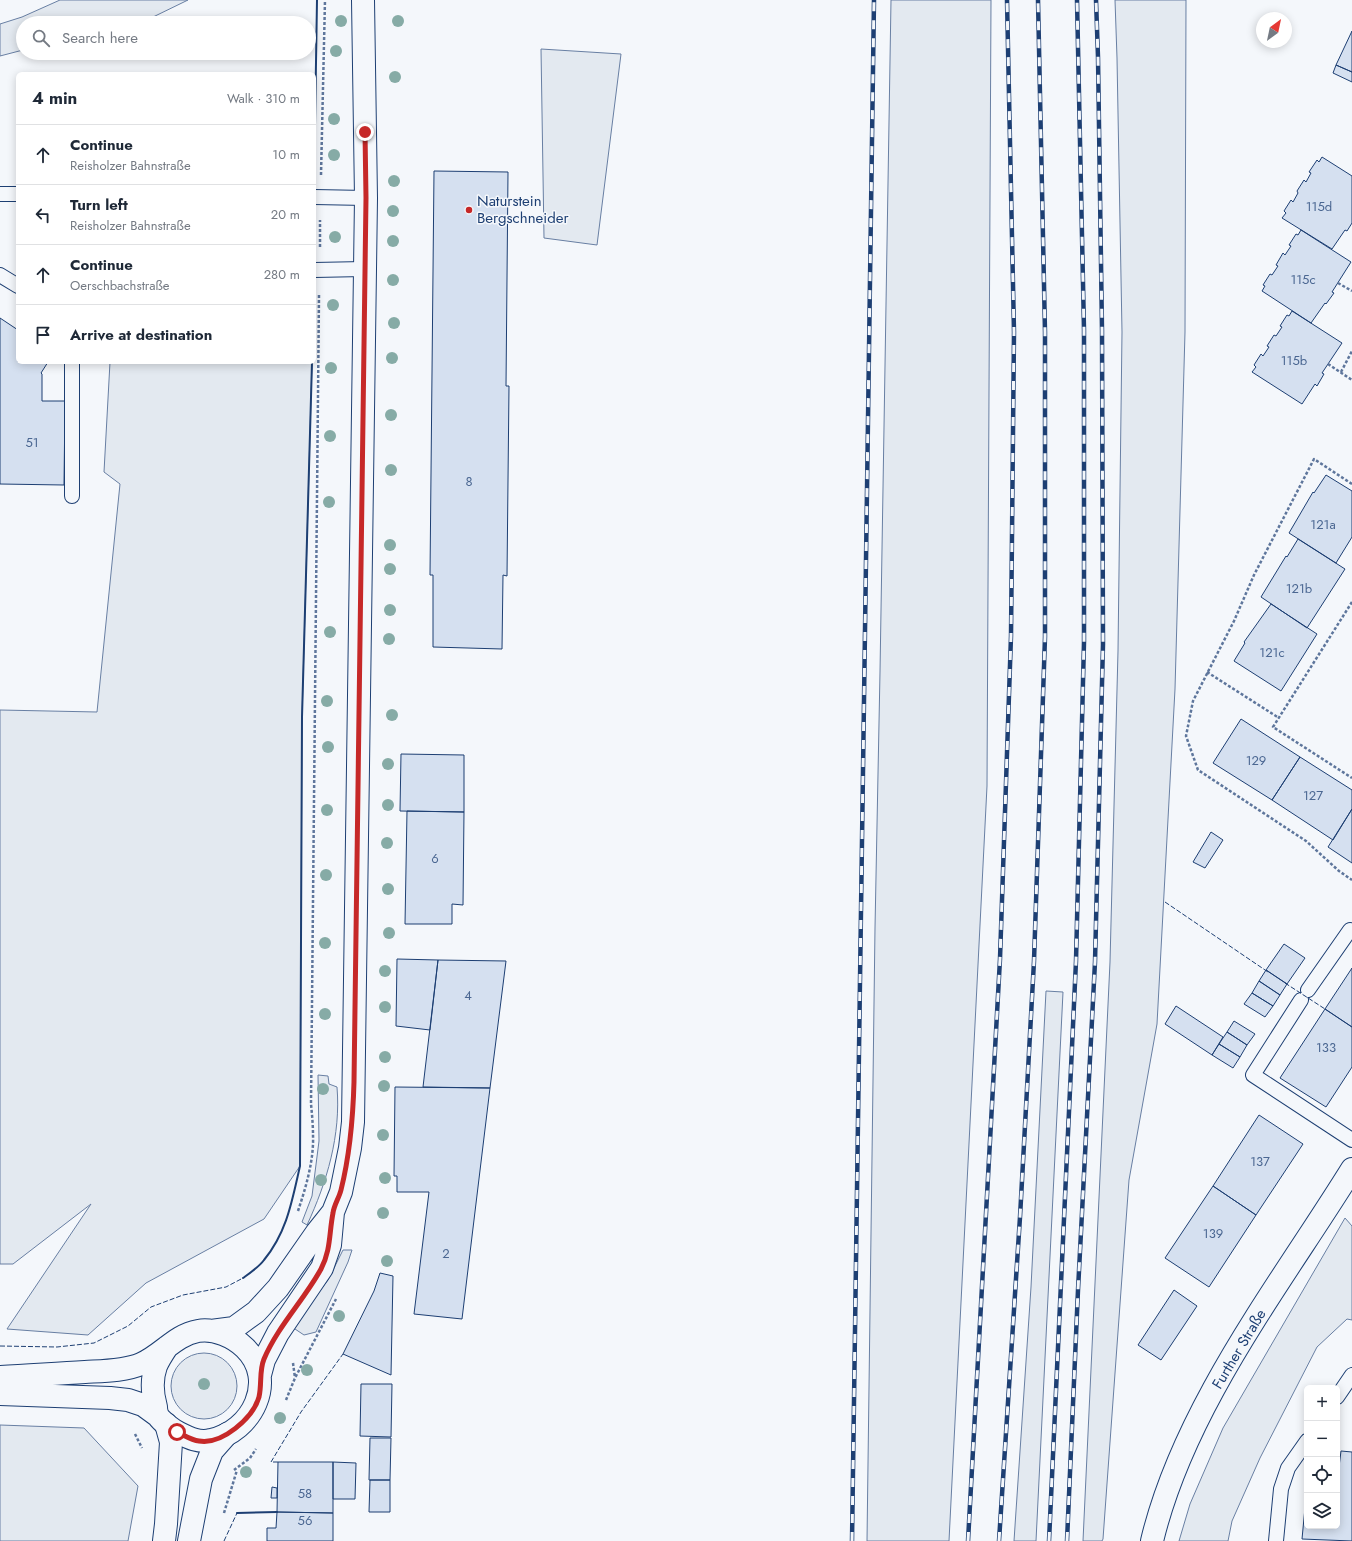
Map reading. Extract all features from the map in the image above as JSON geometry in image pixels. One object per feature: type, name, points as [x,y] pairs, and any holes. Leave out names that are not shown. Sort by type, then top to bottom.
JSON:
[{"type":"main road","points":[[260,1375],[264,1360],[278,1333],[322,1268],[330,1245],[333,1212],[341,1192],[350,1148],[353,1122],[366,198],[363,0]]},
{"type":"main road","name":"Further Straße","points":[[1152,1541],[1158,1518],[1175,1469],[1207,1402],[1241,1343],[1352,1169]]},
{"type":"main road","points":[[211,1331],[234,1328],[256,1312],[278,1288],[317,1232],[333,1212]]},
{"type":"main road","points":[[0,1377],[111,1370],[140,1365],[154,1358],[183,1335],[199,1330],[211,1331],[229,1336],[245,1348],[254,1360],[260,1375],[261,1389],[258,1399],[250,1414],[227,1434],[212,1451],[200,1478],[189,1541]]},
{"type":"main road","points":[[164,1541],[167,1516],[171,1442],[153,1395],[152,1381],[156,1365],[167,1347]]},
{"type":"main road","points":[[0,1394],[128,1400],[143,1405],[182,1434],[200,1441],[211,1440],[227,1434]]},
{"type":"lane","points":[[0,194],[16,194]]},
{"type":"lane","points":[[317,196],[366,198]]},
{"type":"lane","points":[[317,270],[364,269]]},
{"type":"lane","points":[[0,275],[16,285]]},
{"type":"lane","points":[[72,364],[72,496]]},
{"type":"lane","points":[[1352,931],[1350,930],[1304,995],[1252,1075],[1352,1140]]},
{"type":"lane","points":[[1340,1393],[1352,1375]]},
{"type":"lane","points":[[1276,1541],[1281,1489],[1288,1468],[1304,1445]]},
{"type":"path","points":[[296,1216],[305,1191],[312,1157],[313,1135],[311,1104],[317,196],[325,0]]},
{"type":"path","points":[[1338,283],[1352,291]]},
{"type":"path","points":[[1341,372],[1352,351]]},
{"type":"path","points":[[1328,364],[1352,380]]},
{"type":"path","points":[[1352,484],[1314,459],[1254,575],[1234,621],[1206,672],[1193,701],[1186,736],[1198,770],[1306,841],[1338,871],[1352,880]]},
{"type":"path","points":[[1352,602],[1273,727],[1352,778]]},
{"type":"path","points":[[1206,672],[1279,718]]},
{"type":"path","points":[[296,1378],[337,1297]]},
{"type":"path","points":[[222,1519],[237,1469]]},
{"type":"shaded area","points":[[60,0],[188,0],[155,16],[24,16]]},
{"type":"shaded area","points":[[891,0],[991,0],[987,786],[949,1541],[867,1541],[875,928]]},
{"type":"shaded area","points":[[1115,0],[1186,0],[1185,332],[1175,689],[1157,1024],[1129,1180],[1103,1539],[1102,1541],[1083,1541],[1110,962],[1118,651],[1122,332]]},
{"type":"shaded area","points":[[16,19],[16,52],[0,56],[0,24]]},
{"type":"shaded area","points":[[541,49],[621,54],[597,245],[544,238]]},
{"type":"shaded area","points":[[110,364],[312,364],[302,717],[300,1166],[264,1219],[146,1283],[88,1335],[7,1329],[91,1204],[13,1264],[0,1264],[0,710],[97,712],[120,484],[104,472]]},
{"type":"shaded area","points":[[1046,991],[1063,992],[1036,1541],[1014,1541],[1031,1287]]},
{"type":"shaded area","points":[[318,1075],[328,1076],[329,1084],[337,1087],[337,1123],[331,1158],[321,1192],[307,1225],[302,1222],[312,1196],[319,1141]]},
{"type":"shaded area","points":[[1345,1218],[1352,1226],[1352,1320],[1347,1319],[1317,1347],[1260,1458],[1232,1521],[1228,1541],[1179,1541],[1190,1504],[1223,1428]]},
{"type":"shaded area","points":[[343,1250],[352,1250],[316,1332],[304,1335],[292,1327],[328,1280]]},
{"type":"shaded area","points":[[198,1353],[210,1353],[222,1358],[232,1368],[237,1380],[235,1399],[222,1414],[210,1419],[198,1419],[186,1414],[176,1404],[171,1392],[171,1380],[176,1368],[186,1358]]},
{"type":"shaded area","points":[[0,1425],[84,1428],[138,1486],[128,1541],[0,1541]]},
{"type":"building","points":[[1352,31],[1352,72],[1336,65]]},
{"type":"building","points":[[1336,65],[1352,72],[1352,82],[1333,73]]},
{"type":"building","points":[[1322,157],[1352,176],[1352,223],[1347,231],[1345,230],[1332,249],[1282,218],[1286,213],[1284,211],[1291,200],[1293,202],[1298,193],[1297,191],[1304,180],[1306,182],[1311,173],[1309,172],[1317,160],[1319,162]]},
{"type":"building","points":[[434,171],[508,172],[506,386],[509,386],[507,576],[503,575],[502,649],[433,647],[433,575],[430,575]]},
{"type":"building","points":[[1301,230],[1351,262],[1332,292],[1334,293],[1311,323],[1262,291],[1265,286],[1263,285],[1270,274],[1272,275],[1278,266],[1276,265],[1283,253],[1285,255],[1296,234],[1298,235]]},
{"type":"building","points":[[1292,311],[1342,343],[1322,373],[1324,374],[1317,386],[1315,384],[1302,404],[1252,372],[1256,367],[1254,365],[1261,354],[1263,356],[1274,335],[1276,336],[1287,315],[1289,316]]},
{"type":"building","points":[[0,318],[16,329],[16,364],[47,364],[41,373],[42,401],[65,401],[64,485],[0,484]]},
{"type":"building","points":[[1326,475],[1352,491],[1352,537],[1336,563],[1289,533],[1313,492],[1314,493]]},
{"type":"building","points":[[1298,539],[1345,569],[1307,628],[1261,597]]},
{"type":"building","points":[[1271,604],[1317,634],[1281,691],[1234,661],[1245,643],[1244,642]]},
{"type":"building","points":[[1241,719],[1300,757],[1272,800],[1213,763]]},
{"type":"building","points":[[401,754],[464,755],[464,812],[400,811]]},
{"type":"building","points":[[1300,757],[1352,790],[1352,809],[1333,840],[1272,800]]},
{"type":"building","points":[[1352,809],[1352,863],[1328,847]]},
{"type":"building","points":[[407,811],[464,812],[463,905],[452,904],[452,924],[405,924]]},
{"type":"building","points":[[1211,832],[1223,840],[1205,868],[1193,862]]},
{"type":"building","points":[[1284,944],[1305,958],[1287,984],[1266,970]]},
{"type":"building","points":[[397,959],[438,960],[430,1030],[396,1026]]},
{"type":"building","points":[[438,960],[506,961],[490,1088],[423,1087]]},
{"type":"building","points":[[1352,968],[1352,1027],[1325,1009]]},
{"type":"building","points":[[1266,970],[1287,984],[1280,995],[1259,981]]},
{"type":"building","points":[[1259,981],[1280,995],[1273,1006],[1252,993]]},
{"type":"building","points":[[1252,993],[1273,1006],[1265,1017],[1244,1004]]},
{"type":"building","points":[[1176,1006],[1223,1037],[1212,1055],[1165,1024]]},
{"type":"building","points":[[1325,1009],[1352,1027],[1352,1067],[1326,1107],[1280,1078]]},
{"type":"building","points":[[1234,1021],[1255,1034],[1247,1045],[1227,1032]]},
{"type":"building","points":[[1227,1032],[1247,1045],[1240,1057],[1219,1044]]},
{"type":"building","points":[[1219,1044],[1240,1057],[1233,1068],[1212,1055]]},
{"type":"building","points":[[395,1087],[490,1088],[462,1319],[414,1314],[429,1192],[397,1192],[397,1176],[394,1176]]},
{"type":"building","points":[[1259,1115],[1303,1144],[1256,1215],[1213,1186]]},
{"type":"building","points":[[1213,1186],[1256,1215],[1209,1287],[1165,1258]]},
{"type":"building","points":[[380,1273],[393,1276],[391,1375],[343,1354],[374,1291]]},
{"type":"building","points":[[1174,1290],[1197,1306],[1161,1360],[1138,1345]]},
{"type":"building","points":[[361,1384],[392,1384],[391,1437],[360,1436]]},
{"type":"building","points":[[370,1438],[391,1438],[390,1480],[369,1480]]},
{"type":"building","points":[[1341,1451],[1352,1452],[1352,1541],[1302,1539],[1304,1518],[1304,1529],[1340,1529]]},
{"type":"building","points":[[278,1462],[333,1462],[333,1513],[277,1512]]},
{"type":"building","points":[[333,1462],[356,1463],[355,1499],[333,1499]]},
{"type":"building","points":[[370,1480],[390,1480],[390,1512],[369,1512]]},
{"type":"building","points":[[272,1487],[277,1488],[277,1498],[271,1498]]},
{"type":"building","points":[[277,1512],[333,1513],[333,1541],[267,1541],[267,1528],[276,1528]]},
{"type":"railway","points":[[852,1541],[874,0]]},
{"type":"railway","points":[[968,1541],[1000,959],[1011,636],[1014,332],[1007,0]]},
{"type":"railway","points":[[999,1541],[1020,1217],[1034,961],[1045,637],[1045,332],[1038,0]]},
{"type":"railway","points":[[1049,1541],[1076,961],[1084,642],[1084,330],[1077,0]]},
{"type":"railway","points":[[1067,1541],[1095,962],[1103,644],[1102,330],[1096,0]]},
{"type":"fence","points":[[1165,902],[1268,972]]},
{"type":"fence","points":[[1285,983],[1325,1009]]},
{"type":"fence","points":[[0,1346],[57,1347],[94,1343],[128,1326],[151,1307],[183,1295],[226,1287],[243,1278]]},
{"type":"fence","points":[[278,1462],[271,1462],[301,1412],[343,1354]]},
{"type":"fence","points":[[224,1541],[237,1513]]},
{"type":"wall","points":[[316,72],[317,0]]},
{"type":"wall","points":[[243,1278],[262,1263],[278,1238],[288,1216],[300,1166],[302,717],[312,364]]},
{"type":"wall","points":[[237,1513],[277,1512]]},
{"type":"place","name":"Naturstein Bergschneider","points":[[469,210]]},
{"type":"route","points":[[177,1432],[200,1441],[211,1440],[227,1434],[250,1414],[258,1399],[261,1389],[260,1375],[264,1360],[278,1333],[322,1268],[330,1245],[333,1212],[341,1192],[350,1148],[353,1122],[354,1082],[366,198],[365,132]]}]
